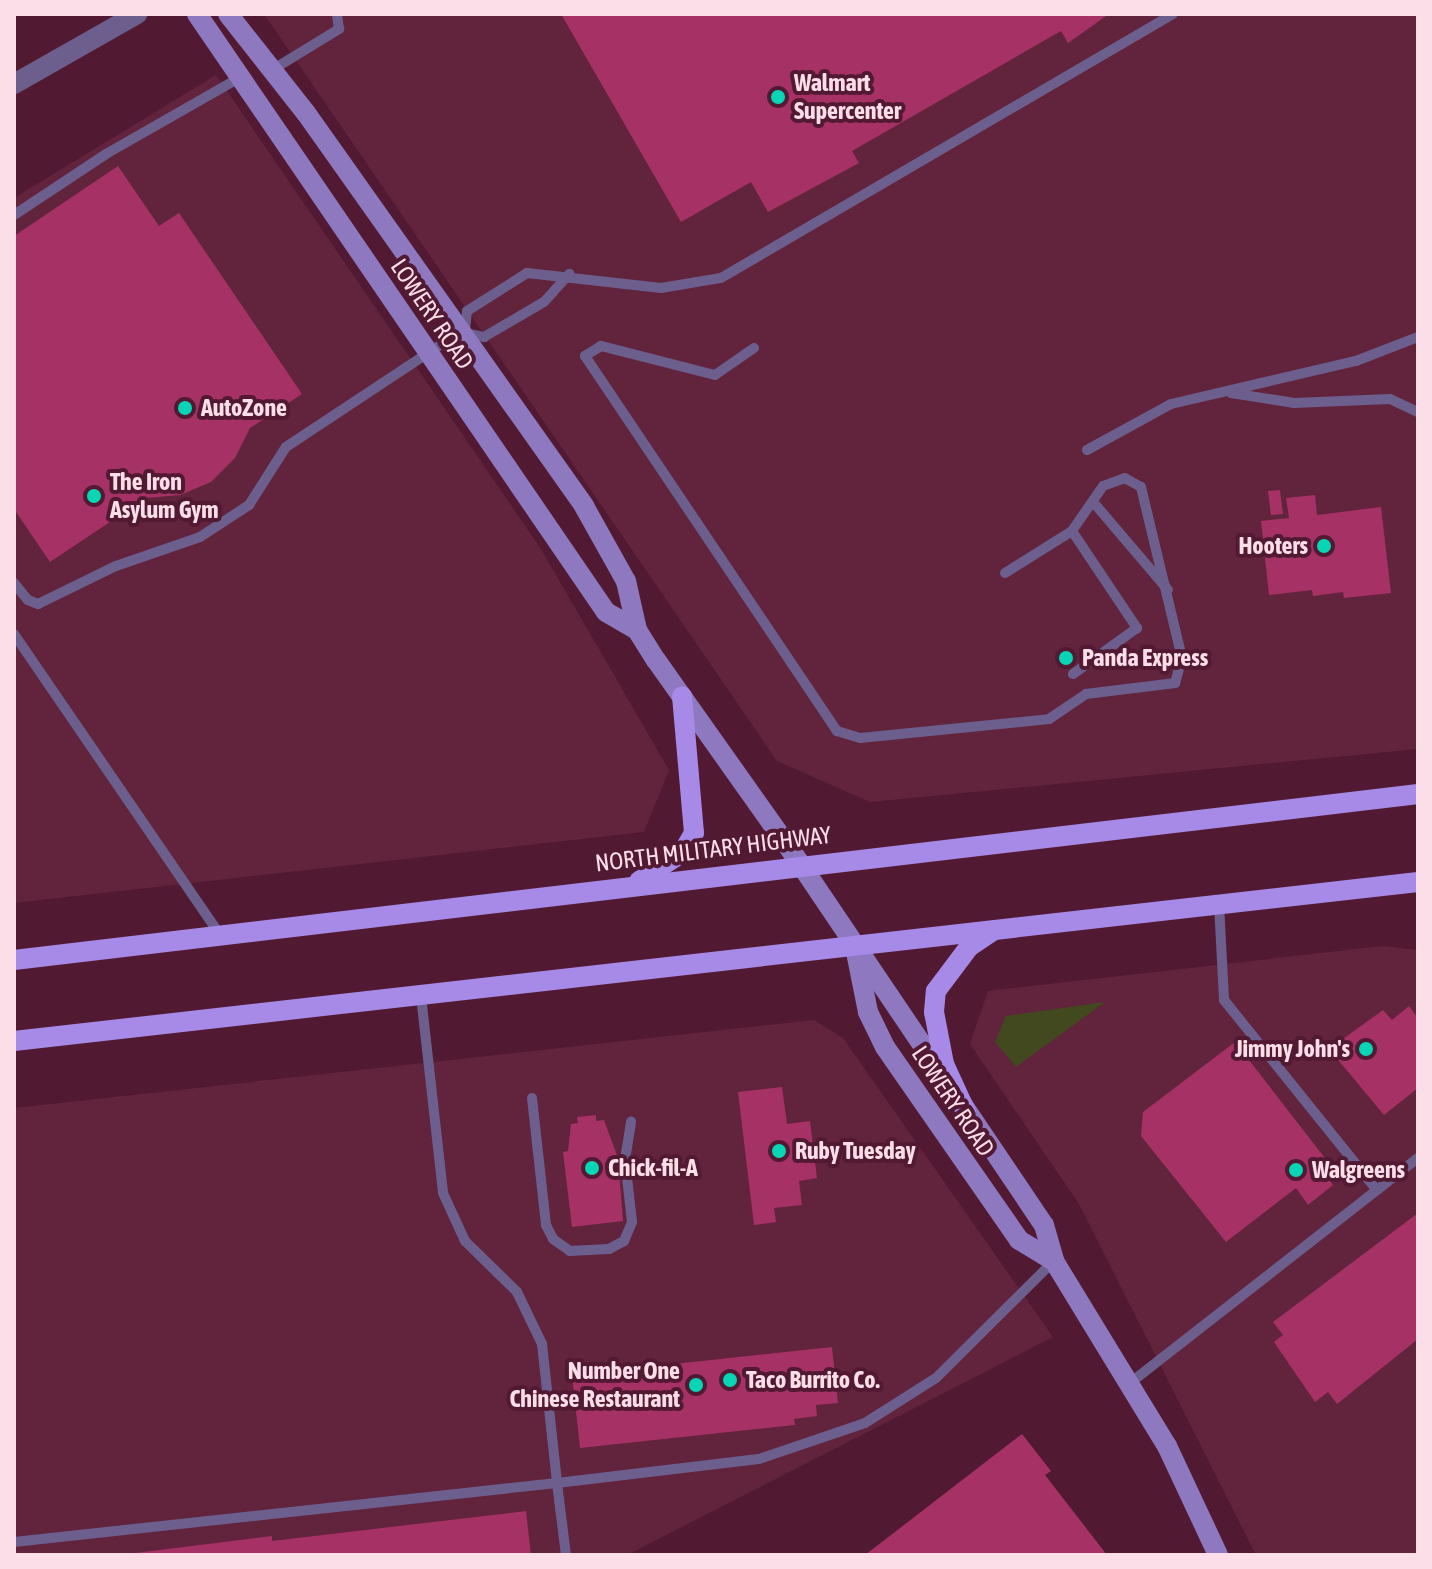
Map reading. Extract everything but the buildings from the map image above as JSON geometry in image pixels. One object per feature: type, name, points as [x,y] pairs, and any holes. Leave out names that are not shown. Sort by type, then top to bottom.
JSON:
[{"type":"main road","points":[[633,885],[683,852],[694,833],[682,697]]},
{"type":"main road","name":"NORTH MILITARY HIGHWAY","points":[[14,960],[218,932],[1418,794]]},
{"type":"main road","points":[[14,1041],[421,996],[854,942],[1418,882]]},
{"type":"main road","points":[[966,1112],[944,1064],[934,1012],[936,991],[969,947],[998,927]]},
{"type":"street","points":[[14,84],[137,14]]},
{"type":"street","name":"LOWERY ROAD","points":[[197,14],[606,612],[637,630]]},
{"type":"street","name":"LOWERY ROAD","points":[[228,14],[463,331],[584,506],[626,581],[637,630],[854,942],[1044,1225],[1054,1261],[1167,1446],[1218,1555]]},
{"type":"street","name":"LOWERY ROAD","points":[[854,942],[868,1012],[885,1047],[1019,1240],[1054,1261]]},
{"type":"lane","points":[[272,70],[339,29],[337,14]]},
{"type":"lane","points":[[463,331],[467,311],[527,273],[569,274],[661,288],[721,278],[1173,14]]},
{"type":"lane","points":[[14,215],[106,154],[239,78]]},
{"type":"lane","points":[[14,583],[28,600],[38,604],[129,560],[200,537],[249,505],[286,447],[428,351],[463,331],[484,337],[544,302],[569,274]]},
{"type":"lane","points":[[1087,450],[1171,404],[1229,393],[1356,361],[1418,337]]},
{"type":"lane","points":[[754,348],[715,375],[601,346],[585,356],[837,731],[860,738],[1035,721],[1049,719],[1086,694],[1175,683],[1182,658],[1170,593],[1141,487],[1125,478],[1103,486],[1072,531],[1005,573]]},
{"type":"lane","points":[[1229,393],[1294,403],[1390,399],[1418,412]]},
{"type":"lane","points":[[1094,503],[1170,593]]},
{"type":"lane","points":[[1072,531],[1137,628],[1073,674]]},
{"type":"lane","points":[[14,634],[218,932]]},
{"type":"lane","points":[[1219,904],[1224,1000],[1377,1190]]},
{"type":"lane","points":[[421,996],[443,1193],[465,1241],[517,1292],[542,1344],[566,1555]]},
{"type":"lane","points":[[532,1098],[546,1225],[553,1239],[570,1251],[609,1249],[624,1241],[632,1222],[625,1160],[631,1121]]},
{"type":"lane","points":[[1130,1383],[1418,1158]]},
{"type":"lane","points":[[14,1542],[759,1459],[865,1423],[936,1378],[1054,1261]]},
{"type":"shaded area","points":[[264,14],[1418,14],[1418,749],[870,802],[777,761]]},
{"type":"shaded area","points":[[216,75],[541,549],[669,770],[644,832],[14,903],[14,198]]},
{"type":"shaded area","points":[[1383,946],[1418,950],[1418,1555],[1256,1555],[1079,1204],[970,1044],[988,991]]},
{"type":"shaded area","points":[[1105,1002],[1016,1067],[995,1042],[1006,1016]]},
{"type":"shaded area","points":[[814,1020],[843,1038],[1053,1337],[627,1555],[14,1555],[14,1108]]},
{"type":"place","name":"Walmart Supercenter","points":[[778,97]]},
{"type":"place","name":"AutoZone","points":[[185,408]]},
{"type":"place","name":"The Iron Asylum Gym","points":[[94,496]]},
{"type":"place","name":"Hooters","points":[[1324,546]]},
{"type":"place","name":"Panda Express","points":[[1066,658]]},
{"type":"place","name":"Jimmy John's","points":[[1366,1049]]},
{"type":"place","name":"Ruby Tuesday","points":[[779,1151]]},
{"type":"place","name":"Chick-fil-A","points":[[592,1168]]},
{"type":"place","name":"Walgreens","points":[[1296,1170]]},
{"type":"place","name":"Taco Burrito Co.","points":[[730,1380]]},
{"type":"place","name":"Number One Chinese Restaurant","points":[[696,1385]]}]
